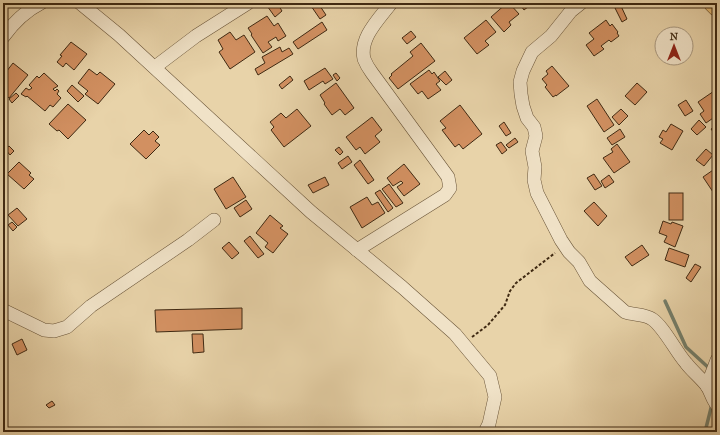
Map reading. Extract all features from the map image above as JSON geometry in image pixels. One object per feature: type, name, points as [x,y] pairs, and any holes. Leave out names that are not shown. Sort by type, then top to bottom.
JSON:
[{"type":"main road","points":[[712,3],[717,8]]},
{"type":"street","points":[[3,37],[14,22],[30,9],[41,3]]},
{"type":"street","points":[[80,3],[155,67],[312,212],[402,287],[455,334],[490,376],[495,397],[489,424],[485,432]]},
{"type":"street","points":[[155,67],[196,36],[248,3]]},
{"type":"street","points":[[357,250],[445,195],[450,188],[448,177],[372,74],[365,60],[363,49],[366,39],[390,3]]},
{"type":"street","points":[[572,6],[551,36],[532,52],[523,71],[520,82],[523,106],[527,118],[534,127],[536,136],[532,151],[535,167],[534,180],[537,193],[564,245],[579,262],[590,281],[625,312],[653,319],[669,338],[685,363],[707,386],[713,400],[717,405]]},
{"type":"street","points":[[3,310],[44,330],[54,331],[67,327],[91,306],[188,240],[214,220]]},
{"type":"street","points":[[707,386],[717,360]]},
{"type":"path","points":[[463,343],[488,325],[504,305],[510,291],[516,283],[564,245]]},
{"type":"building","points":[[265,3],[277,3],[282,11],[275,17]]},
{"type":"building","points":[[309,3],[318,3],[326,15],[320,19]]},
{"type":"building","points":[[507,3],[509,3],[519,14],[509,22],[511,25],[504,32],[491,17]]},
{"type":"building","points":[[519,3],[533,3],[524,10]]},
{"type":"building","points":[[621,6],[627,19],[622,22],[615,8]]},
{"type":"building","points":[[267,16],[274,26],[278,23],[286,36],[278,41],[276,37],[268,42],[272,47],[263,53],[248,28]]},
{"type":"building","points":[[486,20],[496,32],[485,41],[489,45],[477,54],[464,38]]},
{"type":"building","points":[[606,20],[610,26],[612,24],[619,36],[611,42],[609,40],[601,46],[604,49],[594,56],[586,45],[594,39],[589,33]]},
{"type":"building","points":[[322,22],[327,30],[298,49],[293,42]]},
{"type":"building","points":[[411,31],[416,37],[407,44],[402,38]]},
{"type":"building","points":[[230,32],[236,40],[244,35],[255,52],[230,69],[219,52],[223,49],[218,40]]},
{"type":"building","points":[[71,42],[87,54],[74,70],[66,63],[63,67],[57,62],[62,56],[60,55]]},
{"type":"building","points":[[421,43],[435,61],[398,89],[389,78],[392,75],[391,74],[413,56],[410,52]]},
{"type":"building","points":[[280,47],[282,52],[289,48],[293,54],[258,75],[255,69],[265,63],[262,57]]},
{"type":"building","points":[[13,63],[28,75],[9,98],[3,93],[3,76]]},
{"type":"building","points":[[552,66],[569,86],[553,97],[545,87],[547,85],[542,79],[548,74],[546,71]]},
{"type":"building","points":[[325,68],[333,79],[325,84],[323,81],[309,90],[304,81]]},
{"type":"building","points":[[89,69],[97,75],[100,72],[115,84],[98,104],[85,94],[88,91],[78,83]]},
{"type":"building","points":[[429,70],[432,74],[434,72],[440,81],[436,84],[441,90],[428,99],[422,91],[418,94],[410,84]]},
{"type":"building","points":[[445,71],[452,80],[446,85],[438,77]]},
{"type":"building","points":[[44,73],[58,86],[53,89],[55,91],[57,89],[59,91],[57,94],[61,98],[53,107],[50,105],[45,111],[27,96],[26,97],[21,94],[26,88],[29,90],[32,88],[29,85],[37,76],[39,78]]},
{"type":"building","points":[[336,73],[340,78],[337,81],[333,75]]},
{"type":"building","points":[[290,76],[293,80],[282,89],[279,85]]},
{"type":"building","points":[[336,83],[354,108],[345,115],[340,109],[332,115],[324,104],[325,103],[320,95]]},
{"type":"building","points":[[637,83],[647,92],[635,105],[625,96]]},
{"type":"building","points":[[72,85],[84,96],[78,102],[67,91]]},
{"type":"building","points":[[717,89],[717,118],[716,116],[706,123],[700,114],[704,111],[698,102]]},
{"type":"building","points":[[16,93],[19,96],[12,103],[9,99]]},
{"type":"building","points":[[597,99],[614,125],[604,132],[587,106]]},
{"type":"building","points":[[686,100],[693,111],[685,116],[678,105]]},
{"type":"building","points":[[68,104],[86,120],[68,139],[59,130],[57,131],[49,124]]},
{"type":"building","points":[[460,105],[482,134],[463,149],[459,144],[455,147],[442,130],[446,128],[440,121]]},
{"type":"building","points":[[297,109],[311,126],[284,147],[271,130],[274,127],[270,122],[281,113],[286,118]]},
{"type":"building","points":[[621,109],[628,116],[619,125],[612,117]]},
{"type":"building","points":[[372,117],[382,130],[375,136],[380,142],[365,154],[360,147],[356,150],[346,137]]},
{"type":"building","points":[[699,120],[706,127],[697,135],[691,129]]},
{"type":"building","points":[[504,122],[511,133],[506,136],[499,126]]},
{"type":"building","points":[[671,124],[683,131],[672,150],[660,143],[663,139],[659,137],[663,130],[666,132]]},
{"type":"building","points":[[717,125],[717,137],[711,129]]},
{"type":"building","points":[[620,129],[625,137],[612,145],[607,138]]},
{"type":"building","points":[[144,130],[149,135],[153,131],[159,137],[155,141],[160,145],[146,159],[130,144]]},
{"type":"building","points":[[515,138],[518,142],[509,148],[506,145]]},
{"type":"building","points":[[501,142],[507,150],[502,154],[496,145]]},
{"type":"building","points":[[617,144],[630,162],[614,173],[603,158],[613,152],[611,149]]},
{"type":"building","points":[[9,146],[14,151],[10,155],[5,149]]},
{"type":"building","points":[[339,147],[343,152],[340,155],[335,150]]},
{"type":"building","points":[[706,149],[713,155],[704,166],[696,160]]},
{"type":"building","points":[[348,156],[352,162],[342,169],[338,163]]},
{"type":"building","points":[[360,160],[374,180],[368,184],[354,165]]},
{"type":"building","points":[[19,162],[31,173],[29,175],[34,179],[24,189],[7,174]]},
{"type":"building","points":[[404,164],[420,184],[404,196],[397,187],[403,183],[401,181],[393,186],[387,178]]},
{"type":"building","points":[[716,168],[717,189],[713,192],[703,177]]},
{"type":"building","points":[[594,174],[602,186],[595,190],[587,178]]},
{"type":"building","points":[[609,175],[614,182],[605,188],[601,181]]},
{"type":"building","points":[[233,177],[246,197],[226,209],[214,189]]},
{"type":"building","points":[[325,177],[329,185],[313,193],[308,185]]},
{"type":"building","points":[[389,184],[403,203],[396,207],[382,189]]},
{"type":"building","points":[[380,190],[393,208],[388,212],[375,193]]},
{"type":"building","points":[[669,193],[683,193],[683,220],[669,220]]},
{"type":"building","points":[[367,197],[372,205],[378,202],[385,213],[362,228],[350,207]]},
{"type":"building","points":[[246,200],[252,209],[240,217],[234,208]]},
{"type":"building","points":[[594,202],[607,216],[598,226],[584,211]]},
{"type":"building","points":[[17,208],[27,219],[18,226],[8,215]]},
{"type":"building","points":[[270,215],[283,226],[280,228],[288,234],[273,253],[265,247],[268,243],[256,233]]},
{"type":"building","points":[[663,221],[671,224],[672,222],[683,226],[675,247],[664,242],[667,236],[659,233]]},
{"type":"building","points":[[12,222],[17,227],[13,231],[8,225]]},
{"type":"building","points":[[250,236],[264,254],[258,258],[244,241]]},
{"type":"building","points":[[229,242],[239,253],[232,259],[222,248]]},
{"type":"building","points":[[642,245],[649,255],[632,266],[625,257]]},
{"type":"building","points":[[669,248],[689,255],[685,267],[665,260]]},
{"type":"building","points":[[695,264],[701,267],[691,282],[686,278]]},
{"type":"building","points":[[242,308],[242,329],[156,332],[155,310]]},
{"type":"building","points":[[192,334],[203,334],[204,352],[193,353]]},
{"type":"building","points":[[22,339],[27,350],[17,355],[12,344]]},
{"type":"building","points":[[52,401],[55,405],[49,408],[46,405]]},
{"type":"waterway","points":[[665,301],[686,347],[710,369]]},
{"type":"waterway","points":[[705,432],[712,404]]}]
